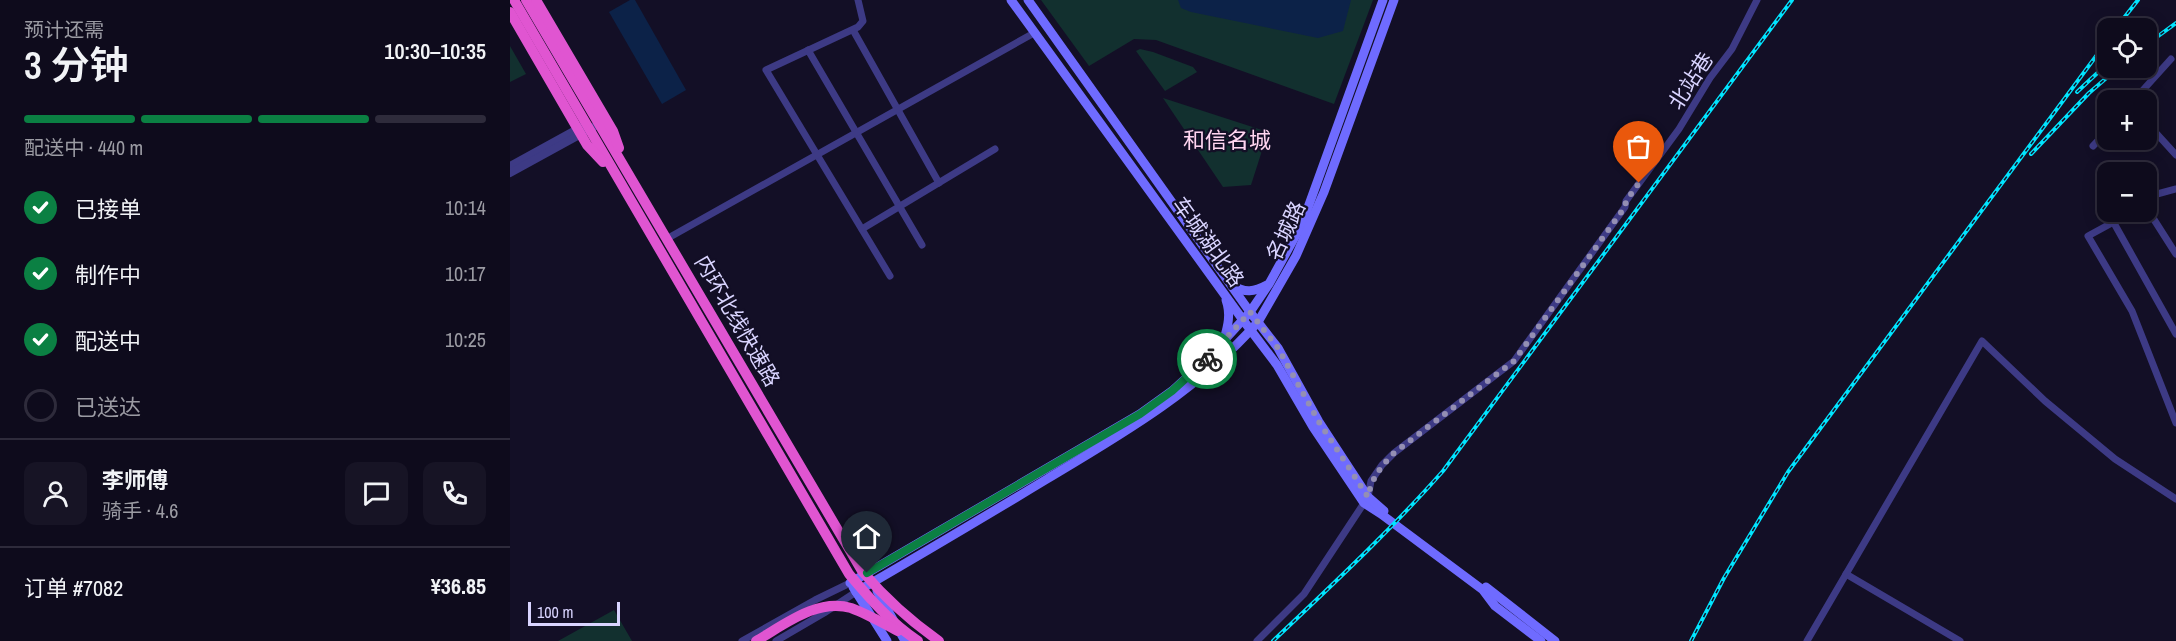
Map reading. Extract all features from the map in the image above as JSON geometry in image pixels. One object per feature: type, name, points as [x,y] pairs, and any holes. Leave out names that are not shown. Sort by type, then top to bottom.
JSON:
[{"type":"highway","name":"内环北线快速路","points":[[514,0],[862,571],[883,596],[911,622],[939,641]]},
{"type":"highway","name":"内环北线快速路","points":[[526,0],[849,574],[879,608],[917,641]]},
{"type":"highway","points":[[536,0],[613,130],[645,213]]},
{"type":"highway","points":[[510,12],[587,145],[645,213]]},
{"type":"highway","points":[[756,641],[804,614],[820,607],[836,606],[850,608],[917,641]]},
{"type":"main road","name":"车城湖北路","points":[[1011,0],[1277,365],[1313,427],[1366,500],[1483,590],[1495,606],[1541,641]]},
{"type":"main road","name":"车城湖北路","points":[[1028,0],[1278,348],[1366,500],[1383,510],[1555,641]]},
{"type":"main road","name":"名城路","points":[[850,583],[1140,414],[1172,391],[1223,342],[1250,312],[1269,284],[1302,224],[1383,0]]},
{"type":"main road","name":"名城路","points":[[856,592],[1144,421],[1211,369],[1250,331],[1258,322],[1296,256],[1324,192],[1394,0]]},
{"type":"main road","points":[[1231,285],[1244,292],[1258,290],[1269,284]]},
{"type":"main road","points":[[1222,292],[1228,307],[1229,323],[1223,342]]},
{"type":"main road","points":[[1266,307],[1269,327],[1320,416],[1319,422]]},
{"type":"main road","points":[[1233,348],[1242,342],[1252,342],[1262,346]]},
{"type":"main road","points":[[842,530],[905,641]]},
{"type":"main road","points":[[825,540],[887,641]]},
{"type":"street","points":[[858,0],[863,21],[858,27],[765,70],[890,276]]},
{"type":"street","name":"北站巷","points":[[1257,641],[1304,594],[1366,500],[1371,481],[1382,465],[1394,453],[1514,361],[1679,129],[1710,78],[1732,50],[1757,0]]},
{"type":"street","points":[[853,30],[939,183]]},
{"type":"street","points":[[670,237],[1034,33]]},
{"type":"street","points":[[808,50],[922,245]]},
{"type":"street","points":[[2143,90],[2171,59]]},
{"type":"street","points":[[510,166],[601,119],[510,173]]},
{"type":"street","points":[[2157,135],[2176,155]]},
{"type":"street","points":[[2092,146],[2097,141]]},
{"type":"street","points":[[862,229],[995,148]]},
{"type":"street","points":[[2157,194],[2176,189]]},
{"type":"street","points":[[2157,221],[2176,254]]},
{"type":"street","points":[[2109,222],[2088,236],[2132,311],[2176,423]]},
{"type":"street","points":[[2114,222],[2176,334]]},
{"type":"street","points":[[1806,641],[1982,341],[2045,401],[2115,459],[2176,498]]},
{"type":"street","points":[[1846,574],[1960,641]]},
{"type":"street","points":[[742,641],[850,583]]},
{"type":"street","points":[[776,641],[856,592]]},
{"type":"green space","points":[[1041,0],[1373,0],[1334,104],[1156,40],[1134,39],[1089,66]]},
{"type":"green space","points":[[510,46],[526,74],[510,82]]},
{"type":"green space","points":[[1140,49],[1193,67],[1197,72],[1165,91],[1136,51]]},
{"type":"green space","points":[[1163,98],[1268,132],[1251,185],[1223,187]]},
{"type":"green space","points":[[614,610],[632,641],[558,641]]},
{"type":"water","points":[[630,0],[635,0],[686,90],[662,104],[609,12]]},
{"type":"water","points":[[1178,0],[1351,0],[1343,31],[1318,38],[1191,12],[1181,8]]},
{"type":"railway","points":[[1273,641],[1381,537],[1443,471],[1792,0]]},
{"type":"railway","points":[[2124,18],[2138,0]]},
{"type":"railway","points":[[2157,37],[2176,23]]},
{"type":"railway","points":[[1691,641],[1724,578],[1788,472],[2097,55]]},
{"type":"railway","points":[[2077,92],[2097,73]]},
{"type":"railway","points":[[2031,154],[2106,78]]},
{"type":"way so far","points":[[1207,359],[1250,312],[1278,348],[1319,422],[1368,497],[1371,481],[1394,453],[1514,361],[1625,207],[1626,201],[1639,183]]},
{"type":"district","name":"和信名城","points":[[1227,140]]},
{"type":"route","points":[[867,573],[1140,414],[1172,391],[1207,359]]}]
